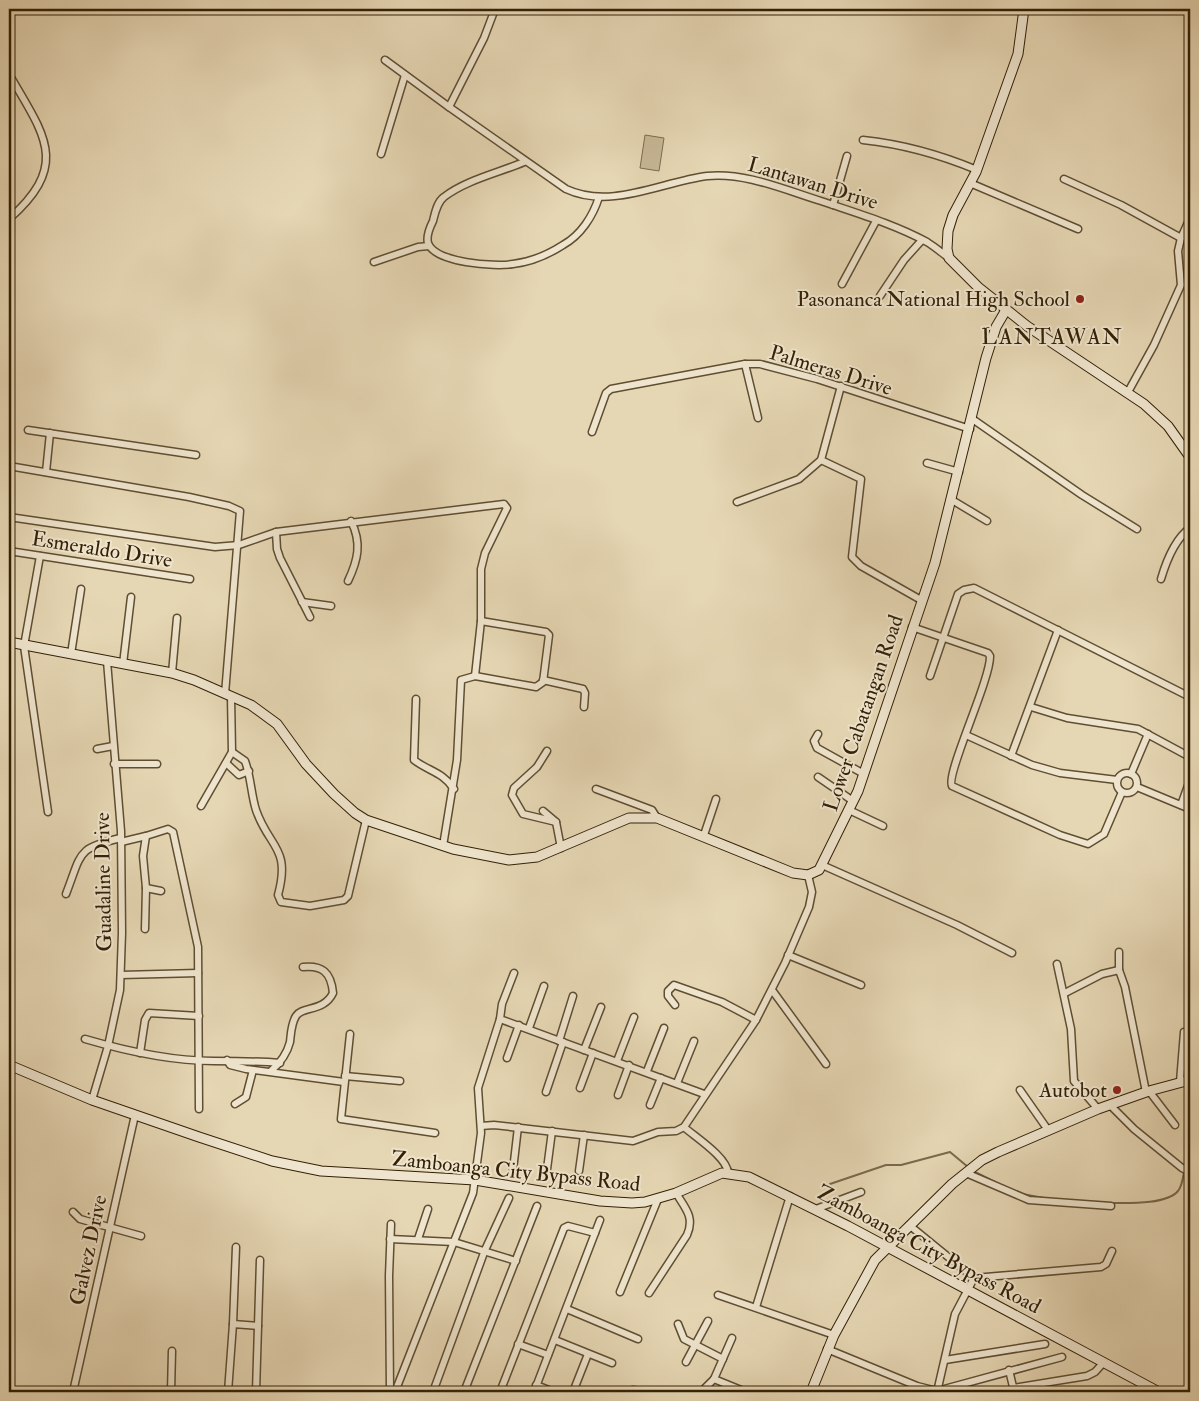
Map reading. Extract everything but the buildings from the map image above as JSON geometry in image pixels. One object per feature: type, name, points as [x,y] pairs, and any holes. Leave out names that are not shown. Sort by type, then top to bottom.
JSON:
[{"type":"street","points":[[449,107],[480,46],[495,9]]},
{"type":"street","points":[[949,258],[946,249],[948,231],[953,215],[977,170],[1018,54],[1024,9]]},
{"type":"street","name":"Lantawan Drive","points":[[385,60],[524,162],[578,195],[599,197],[628,194],[707,176],[740,177],[833,205],[922,240],[949,258],[978,287],[1006,310],[1128,392],[1168,426],[1190,457]]},
{"type":"street","points":[[9,74],[40,131],[47,146],[48,156],[44,174],[32,196],[9,219]]},
{"type":"street","points":[[381,154],[406,75]]},
{"type":"street","points":[[863,140],[890,144],[949,159],[977,170]]},
{"type":"street","points":[[833,205],[847,156]]},
{"type":"street","points":[[524,162],[458,188],[442,198],[427,239],[430,246],[446,258],[462,262],[507,264],[527,261],[564,245],[586,225],[595,211],[599,197]]},
{"type":"street","points":[[1064,179],[1121,205],[1181,238]]},
{"type":"street","points":[[970,183],[1078,229]]},
{"type":"street","points":[[1128,392],[1154,345],[1181,285],[1178,250],[1190,218]]},
{"type":"street","points":[[842,284],[876,221]]},
{"type":"street","points":[[880,296],[904,260],[922,240]]},
{"type":"street","points":[[374,262],[418,247],[430,246]]},
{"type":"street","name":"Lower Cabatangan Road","points":[[808,875],[814,873],[822,865],[854,801],[864,774],[935,563],[991,339],[1006,310]]},
{"type":"street","points":[[744,364],[758,418]]},
{"type":"street","name":"Palmeras Drive","points":[[592,432],[606,393],[611,389],[744,364],[760,364],[841,386],[970,429]]},
{"type":"street","points":[[737,502],[799,479],[821,460],[841,386]]},
{"type":"street","points":[[972,418],[1053,476],[1137,529]]},
{"type":"street","points":[[28,430],[196,456]]},
{"type":"street","points":[[46,472],[50,433]]},
{"type":"street","points":[[821,460],[861,479],[852,557],[854,561],[921,600]]},
{"type":"street","points":[[927,463],[959,472]]},
{"type":"street","points":[[9,466],[234,508],[241,514],[228,695],[232,752],[201,806]]},
{"type":"street","points":[[952,500],[987,521]]},
{"type":"street","points":[[9,517],[215,547],[238,545],[276,532],[504,504],[506,508],[505,515],[488,546],[481,569],[481,621],[475,676]]},
{"type":"street","points":[[348,581],[359,549],[357,533],[351,522]]},
{"type":"street","points":[[1161,579],[1166,563],[1183,534],[1190,528]]},
{"type":"street","points":[[276,532],[280,558],[310,617]]},
{"type":"street","name":"Esmeraldo Drive","points":[[9,551],[190,579]]},
{"type":"street","points":[[40,556],[24,646],[48,812]]},
{"type":"street","points":[[930,676],[958,594],[964,590],[974,588],[1190,697]]},
{"type":"street","points":[[71,654],[81,589]]},
{"type":"street","points":[[123,664],[131,597]]},
{"type":"street","points":[[302,602],[331,606]]},
{"type":"street","points":[[172,673],[176,618]]},
{"type":"street","points":[[444,846],[457,760],[460,684],[464,678],[475,676],[536,687],[543,680],[549,635],[546,632],[481,621]]},
{"type":"street","points":[[912,627],[988,653],[990,656],[966,735],[950,777],[952,786],[1078,842],[1088,844],[1104,834],[1122,792]]},
{"type":"street","points":[[1011,756],[1031,707],[1058,630]]},
{"type":"street","points":[[9,642],[172,673],[228,695],[251,706],[277,724],[306,764],[355,813],[366,820],[444,846],[509,860],[537,858],[622,820],[641,817],[657,818],[704,835],[792,873],[808,875],[812,898],[772,990],[756,1020],[704,1094],[684,1128],[676,1131],[658,1132],[633,1141],[494,1124],[481,1126]]},
{"type":"street","name":"Guadaline Drive","points":[[92,1100],[108,1046],[120,990],[121,975],[121,840],[107,661]]},
{"type":"street","points":[[543,680],[585,691],[584,707]]},
{"type":"street","points":[[416,700],[414,760],[420,765],[442,774],[454,788]]},
{"type":"street","points":[[1031,707],[1067,718],[1127,726],[1148,734],[1190,757]]},
{"type":"street","points":[[818,734],[814,741],[817,748],[864,774]]},
{"type":"street","points":[[1131,774],[1148,734]]},
{"type":"street","points":[[966,735],[1011,756],[1060,773],[1117,780]]},
{"type":"street","points":[[97,749],[113,746]]},
{"type":"street","points":[[547,751],[537,767],[514,788],[512,795],[523,814],[556,822]]},
{"type":"street","points":[[232,752],[245,761],[249,771],[257,811],[278,848],[283,876],[278,895],[282,902],[310,906],[344,900],[348,896],[366,820]]},
{"type":"street","points":[[226,763],[239,775],[249,771]]},
{"type":"street","points":[[114,764],[157,764]]},
{"type":"street","points":[[1124,773],[1131,774],[1137,780],[1137,787],[1129,793],[1122,792],[1117,786],[1117,780],[1124,773]]},
{"type":"street","points":[[818,777],[854,801]]},
{"type":"street","points":[[1181,805],[1190,780]]},
{"type":"street","points":[[1137,787],[1190,809]]},
{"type":"street","points":[[596,789],[652,810],[657,818]]},
{"type":"street","points":[[704,835],[716,799]]},
{"type":"street","points":[[849,810],[883,826]]},
{"type":"street","points":[[543,811],[556,822],[561,848]]},
{"type":"street","points":[[66,894],[81,854],[91,846],[146,836],[168,829],[174,834],[198,947],[200,1016],[198,1109]]},
{"type":"street","points":[[145,929],[146,888],[144,856],[146,836]]},
{"type":"street","points":[[822,865],[940,917],[1012,953]]},
{"type":"street","points":[[146,888],[161,891]]},
{"type":"street","points":[[1119,952],[1119,970],[1148,1091],[1175,1125]]},
{"type":"street","points":[[788,955],[861,985]]},
{"type":"street","points":[[1057,964],[1065,992],[1071,1029],[1074,1081],[1098,1109]]},
{"type":"street","points":[[271,1072],[280,1063],[289,1045],[296,1016],[302,1010],[312,1010],[325,1003],[333,993],[330,980],[322,969],[316,966],[303,968]]},
{"type":"street","points":[[1065,992],[1102,974],[1119,970]]},
{"type":"street","points":[[121,975],[198,973]]},
{"type":"street","points":[[395,1392],[454,1242],[475,1180],[481,1126],[478,1088],[500,1019],[500,1011],[514,973]]},
{"type":"street","points":[[675,1005],[668,996],[668,991],[674,985],[722,1002],[756,1020]]},
{"type":"street","points":[[529,1028],[544,986]]},
{"type":"street","points":[[772,990],[826,1064]]},
{"type":"street","points":[[546,1092],[573,996]]},
{"type":"street","points":[[584,1050],[601,1007]]},
{"type":"street","points":[[140,1053],[145,1020],[149,1013],[200,1016]]},
{"type":"street","points":[[617,1061],[634,1017]]},
{"type":"street","points":[[500,1019],[647,1071],[704,1094]]},
{"type":"street","points":[[507,1058],[519,1025]]},
{"type":"street","points":[[647,1071],[664,1028]]},
{"type":"street","points":[[811,1392],[827,1349],[860,1284],[887,1246],[966,1173],[998,1152],[1098,1109],[1148,1091],[1187,1080],[1184,1032]]},
{"type":"street","points":[[350,1034],[341,1118],[435,1133]]},
{"type":"street","points":[[85,1039],[140,1053],[198,1060],[280,1063]]},
{"type":"street","points":[[677,1083],[694,1041]]},
{"type":"street","points":[[580,1088],[593,1053]]},
{"type":"street","points":[[227,1060],[233,1066],[253,1070],[344,1079],[400,1081]]},
{"type":"street","name":"Zamboanga City Bypass Road","points":[[9,1065],[92,1100],[294,1166],[369,1174],[475,1180],[600,1201],[632,1204],[676,1193],[715,1174],[728,1172],[749,1177],[816,1209],[968,1288],[1160,1392]]},
{"type":"street","points":[[618,1095],[629,1066]]},
{"type":"street","points":[[235,1104],[246,1097],[253,1070]]},
{"type":"street","points":[[650,1105],[661,1078]]},
{"type":"street","points":[[1020,1090],[1048,1130]]},
{"type":"street","points":[[1110,1105],[1134,1129],[1182,1168],[1190,1172]]},
{"type":"street","name":"Galvez Drive","points":[[73,1392],[100,1280],[109,1229],[135,1115]]},
{"type":"street","points":[[513,1170],[518,1127]]},
{"type":"street","points":[[684,1128],[721,1159],[727,1166],[728,1172]]},
{"type":"street","points":[[547,1169],[552,1131]]},
{"type":"street","points":[[579,1171],[584,1135]]},
{"type":"street","points":[[966,1173],[1029,1200],[1111,1206]]},
{"type":"street","points":[[816,1209],[861,1192]]},
{"type":"street","points":[[649,1293],[688,1234],[691,1226],[691,1217],[676,1193]]},
{"type":"street","points":[[756,1307],[790,1196]]},
{"type":"street","points":[[432,1392],[485,1250],[509,1198]]},
{"type":"street","points":[[620,1292],[658,1199]]},
{"type":"street","points":[[464,1392],[537,1206]]},
{"type":"street","points":[[418,1239],[428,1209]]},
{"type":"street","points":[[73,1212],[80,1219],[109,1229],[141,1236]]},
{"type":"street","points":[[554,1392],[535,1389],[600,1220]]},
{"type":"street","points":[[390,1392],[391,1224]]},
{"type":"street","points":[[909,1225],[974,1278],[1101,1267],[1106,1264],[1112,1250]]},
{"type":"street","points":[[500,1392],[564,1228],[568,1226],[595,1233]]},
{"type":"street","points":[[390,1239],[454,1242],[516,1261]]},
{"type":"street","points":[[228,1392],[236,1247]]},
{"type":"street","points":[[256,1392],[260,1260]]},
{"type":"street","points":[[937,1392],[955,1314],[974,1278]]},
{"type":"street","points":[[718,1295],[834,1335]]},
{"type":"street","points":[[567,1309],[638,1339]]},
{"type":"street","points":[[686,1362],[708,1321]]},
{"type":"street","points":[[233,1324],[258,1326]]},
{"type":"street","points":[[678,1324],[682,1337],[723,1359]]},
{"type":"street","points":[[701,1392],[714,1379],[732,1338]]},
{"type":"street","points":[[555,1340],[612,1363]]},
{"type":"street","points":[[518,1344],[548,1355]]},
{"type":"street","points":[[945,1360],[1045,1344]]},
{"type":"street","points":[[827,1349],[917,1386],[937,1392],[1009,1370],[1062,1358]]},
{"type":"street","points":[[171,1392],[172,1350]]},
{"type":"street","points":[[573,1392],[588,1354]]},
{"type":"street","points":[[1009,1370],[1013,1390],[1087,1376],[1095,1372],[1104,1362]]},
{"type":"street","points":[[714,1379],[742,1390]]},
{"type":"street","points":[[628,1392],[633,1390],[646,1392]]},
{"type":"shaded area","points":[[645,135],[664,138],[659,171],[640,168]]},
{"type":"waterway","points":[[1185,1162],[1190,1146]]},
{"type":"waterway","points":[[830,1184],[886,1165],[901,1165],[950,1152],[968,1167]]},
{"type":"waterway","points":[[975,1172],[995,1182]]},
{"type":"waterway","points":[[1109,1203],[1136,1203],[1165,1199],[1178,1191],[1184,1172]]},
{"type":"waterway","points":[[1022,1194],[1044,1198]]},
{"type":"place","name":"Pasonanca National High School","points":[[1080,299]]},
{"type":"place","name":"Autobot","points":[[1117,1090]]},
{"type":"district","name":"LANTAWAN","points":[[1052,336]]}]
